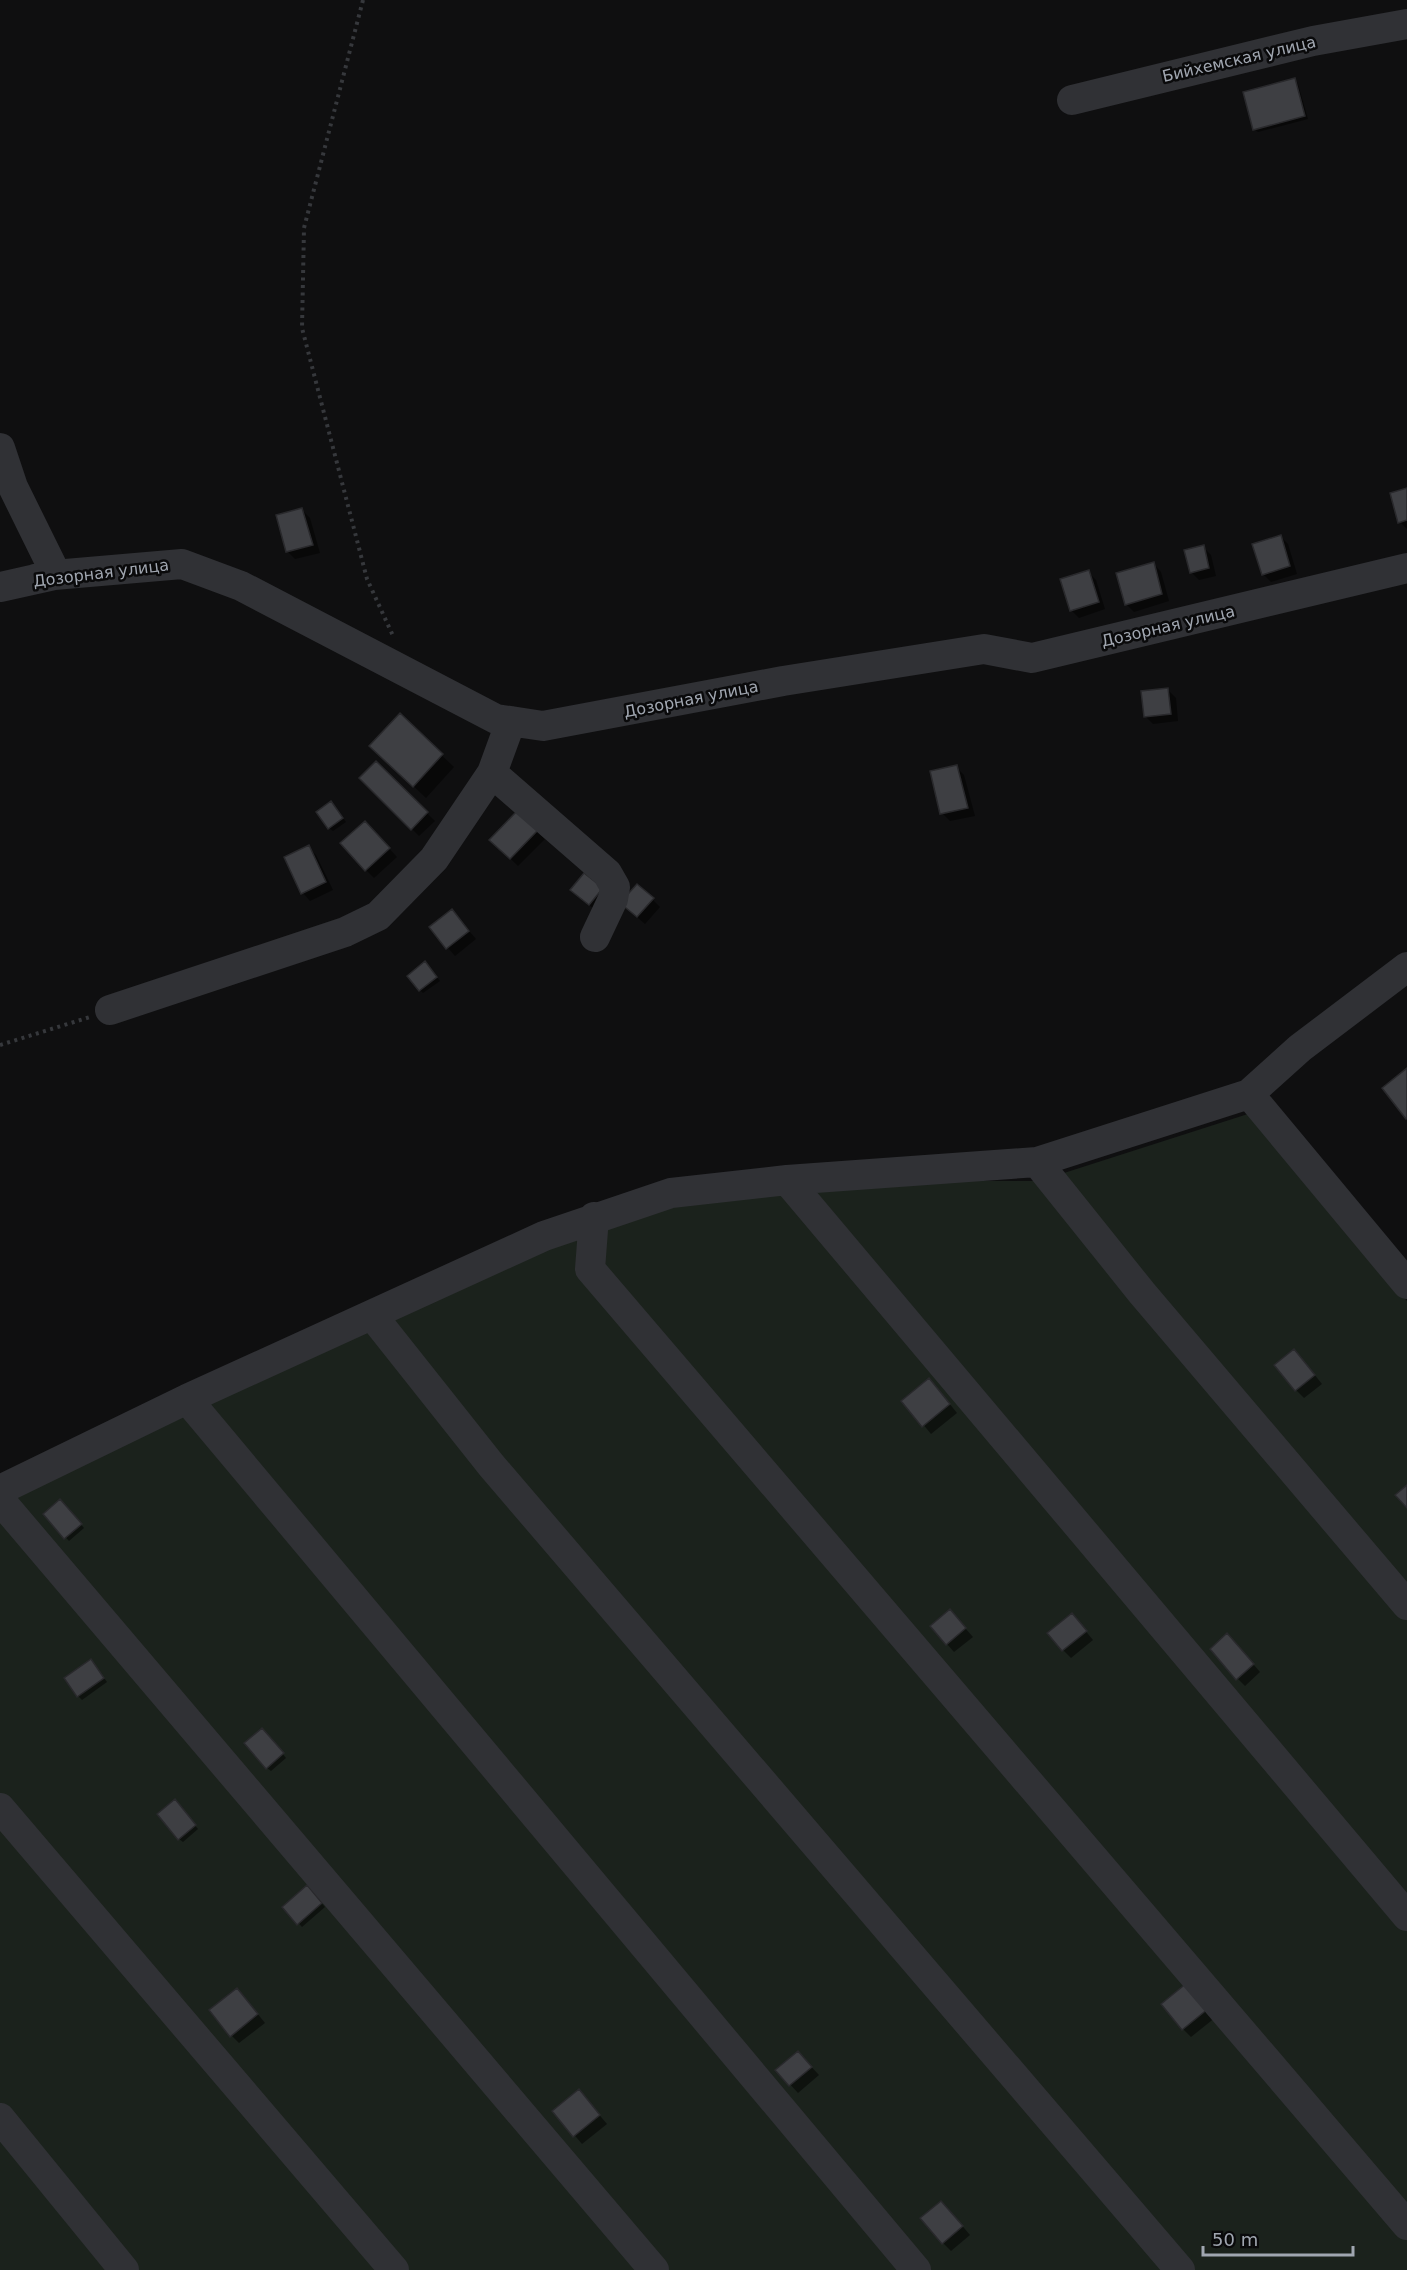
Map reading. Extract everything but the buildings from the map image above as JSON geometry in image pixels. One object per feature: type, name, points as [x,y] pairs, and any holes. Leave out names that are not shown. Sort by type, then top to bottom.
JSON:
[{"type":"street","name":"Бийхемская улица","points":[[1072,100],[1313,41],[1407,24]]},
{"type":"street","points":[[0,448],[12,487],[54,575]]},
{"type":"street","name":"Дозорная улица","points":[[0,587],[54,575],[182,564],[241,586],[496,719],[543,726],[783,681],[984,649],[1032,658],[1407,568]]},
{"type":"street","points":[[110,1010],[345,932],[378,916],[434,860],[492,773],[511,721]]},
{"type":"street","points":[[492,773],[607,873],[615,887],[613,899],[595,937]]},
{"type":"street","points":[[0,1490],[187,1399],[544,1236],[594,1217],[672,1193],[787,1180],[1037,1162],[1249,1094],[1300,1048],[1404,975]]},
{"type":"street","points":[[1249,1094],[1407,1284]]},
{"type":"street","points":[[1037,1162],[1150,1302],[1407,1605]]},
{"type":"street","points":[[787,1180],[1407,1916]]},
{"type":"street","points":[[594,1217],[590,1269],[1407,2225]]},
{"type":"street","points":[[372,1315],[499,1474],[1180,2270]]},
{"type":"street","points":[[187,1399],[916,2270]]},
{"type":"street","points":[[0,1500],[654,2270]]},
{"type":"street","points":[[0,1808],[394,2270]]},
{"type":"street","points":[[0,2118],[124,2270]]},
{"type":"path","points":[[363,0],[304,228],[302,328],[367,579],[410,674]]},
{"type":"path","points":[[0,1045],[110,1010]]},
{"type":"shaded area","points":[[1251,1113],[1407,1301],[1407,2270],[0,2270],[0,1490],[544,1236],[787,1180],[1039,1181]]}]
